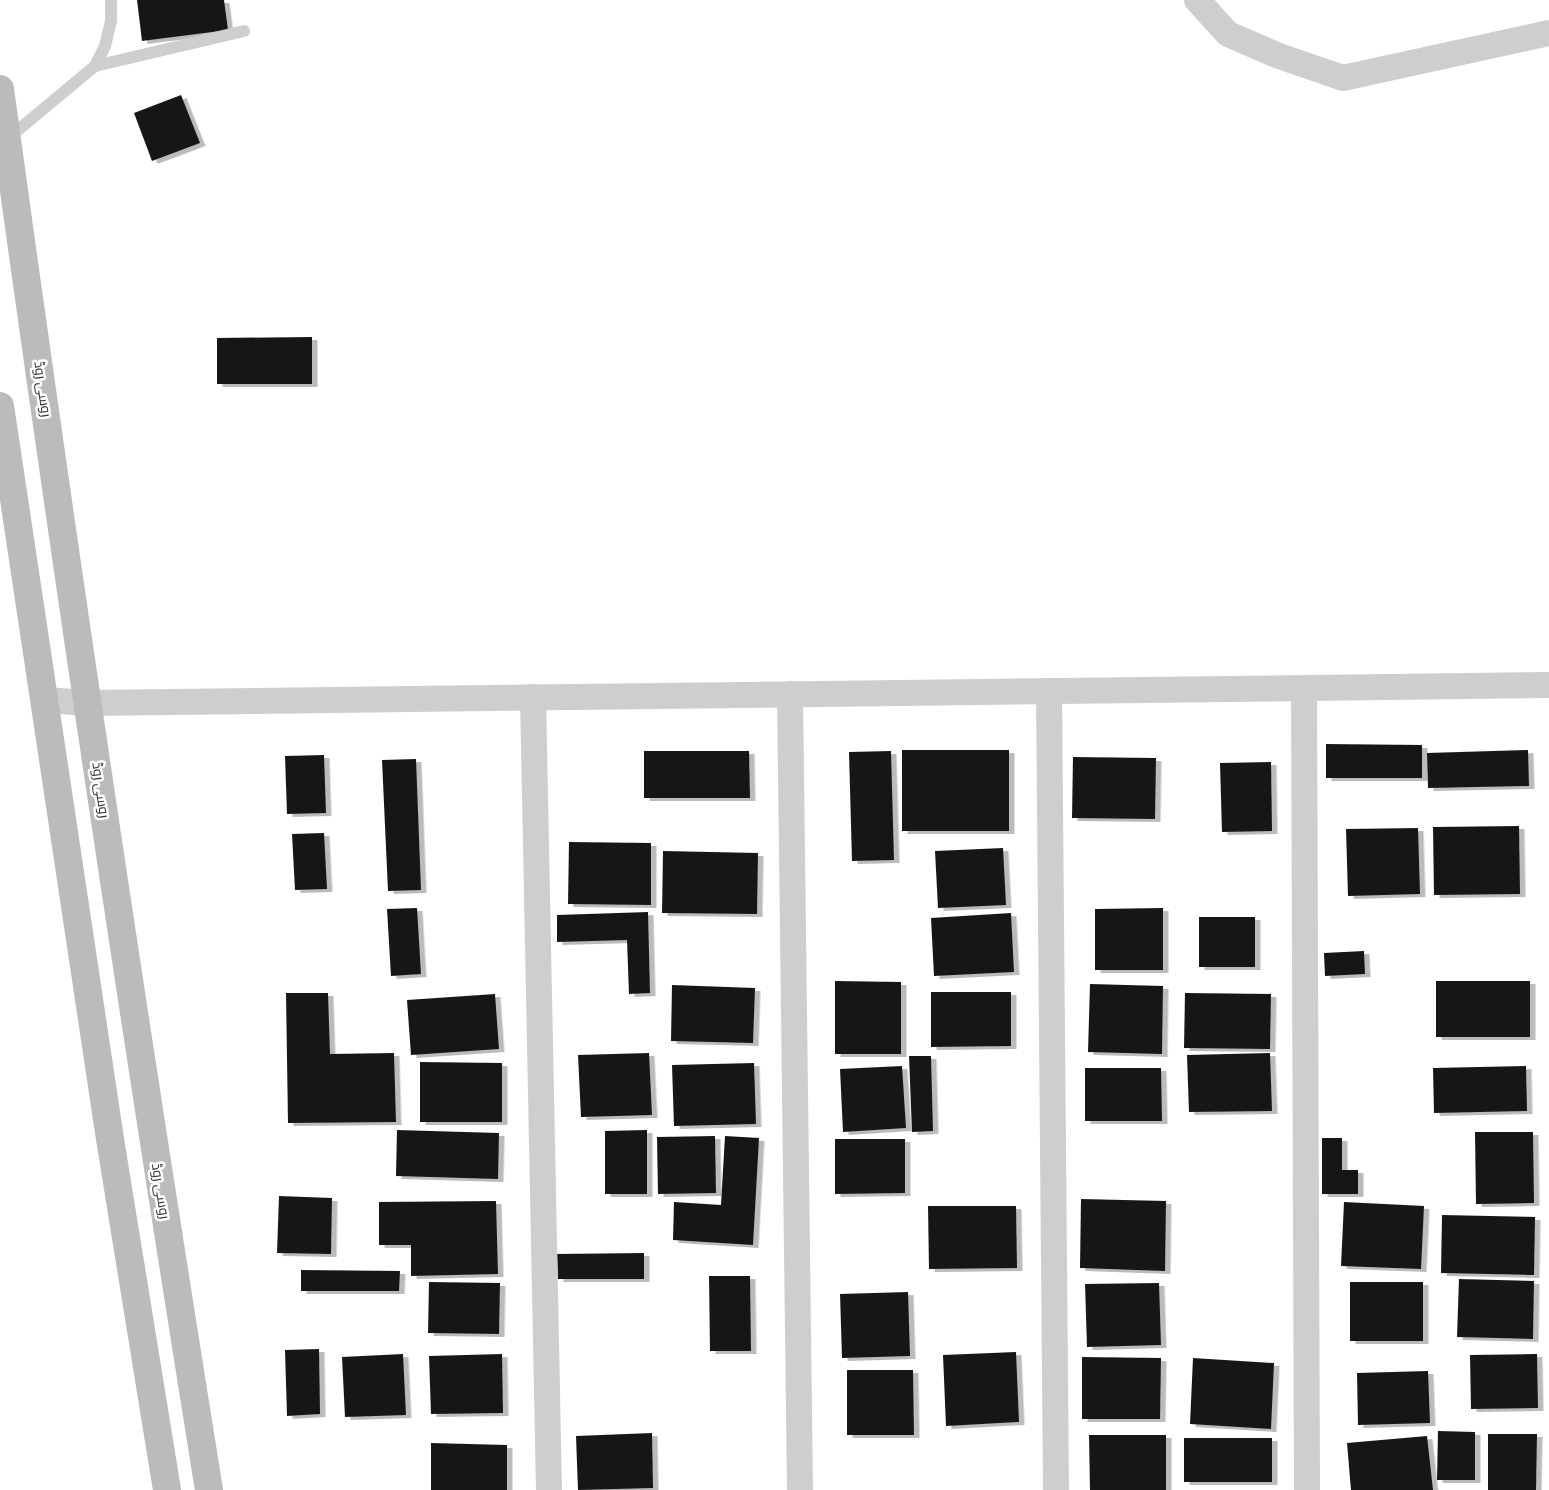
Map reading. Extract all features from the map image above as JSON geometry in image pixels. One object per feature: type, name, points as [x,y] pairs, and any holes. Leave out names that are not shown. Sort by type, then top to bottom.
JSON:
[{"type":"main road","name":"روسی روڈ","points":[[0,89],[4,142],[149,1113],[209,1490]]},
{"type":"main road","points":[[0,406],[110,1139],[167,1490]]},
{"type":"street","points":[[1198,0],[1228,34],[1279,56],[1343,78],[1549,33]]},
{"type":"street","points":[[45,700],[88,703],[1549,685]]},
{"type":"street","points":[[1304,688],[1307,1490]]},
{"type":"street","points":[[1049,691],[1056,1490]]},
{"type":"street","points":[[790,694],[800,1490]]},
{"type":"street","points":[[533,697],[549,1490]]},
{"type":"lane","points":[[4,142],[95,66],[105,46],[111,21],[111,0]]},
{"type":"lane","points":[[95,66],[244,31]]},
{"type":"building","points":[[137,0],[224,0],[228,30],[142,41]]},
{"type":"building","points":[[181,95],[200,143],[152,161],[134,113]]},
{"type":"building","points":[[312,337],[312,384],[217,384],[217,338]]},
{"type":"building","points":[[1326,744],[1422,745],[1422,778],[1326,778]]},
{"type":"building","points":[[902,750],[1009,750],[1009,831],[902,831]]},
{"type":"building","points":[[1528,750],[1529,786],[1428,788],[1427,753]]},
{"type":"building","points":[[644,751],[749,751],[750,798],[644,798]]},
{"type":"building","points":[[891,751],[894,860],[852,861],[849,752]]},
{"type":"building","points":[[324,755],[326,813],[287,814],[285,756]]},
{"type":"building","points":[[1073,757],[1156,758],[1155,819],[1072,818]]},
{"type":"building","points":[[416,759],[421,890],[388,891],[382,760]]},
{"type":"building","points":[[1271,762],[1272,831],[1222,832],[1220,763]]},
{"type":"building","points":[[1519,826],[1520,894],[1434,895],[1433,827]]},
{"type":"building","points":[[1418,828],[1420,894],[1348,896],[1346,829]]},
{"type":"building","points":[[324,833],[327,889],[295,890],[292,834]]},
{"type":"building","points":[[569,842],[651,843],[651,905],[568,904]]},
{"type":"building","points":[[1003,848],[1006,905],[938,908],[935,851]]},
{"type":"building","points":[[663,851],[758,853],[757,914],[662,913]]},
{"type":"building","points":[[417,908],[421,974],[391,976],[387,909]]},
{"type":"building","points":[[1163,908],[1163,970],[1095,970],[1095,909]]},
{"type":"building","points":[[648,912],[650,993],[629,994],[627,940],[557,942],[557,915]]},
{"type":"building","points":[[1011,913],[1014,972],[934,976],[931,918]]},
{"type":"building","points":[[1199,917],[1255,917],[1255,967],[1199,967]]},
{"type":"building","points":[[1364,951],[1365,974],[1325,976],[1324,953]]},
{"type":"building","points":[[835,981],[901,982],[901,1054],[835,1054]]},
{"type":"building","points":[[1436,981],[1530,981],[1530,1037],[1436,1037]]},
{"type":"building","points":[[1090,984],[1163,986],[1162,1054],[1088,1052]]},
{"type":"building","points":[[672,985],[755,988],[753,1043],[671,1041]]},
{"type":"building","points":[[931,992],[1011,992],[1011,1046],[931,1047]]},
{"type":"building","points":[[286,993],[328,993],[330,1054],[394,1053],[396,1122],[288,1123]]},
{"type":"building","points":[[1185,993],[1271,994],[1270,1049],[1184,1048]]},
{"type":"building","points":[[495,994],[499,1049],[411,1055],[407,1000]]},
{"type":"building","points":[[649,1053],[652,1115],[581,1117],[578,1055]]},
{"type":"building","points":[[1270,1053],[1272,1111],[1189,1112],[1187,1055]]},
{"type":"building","points":[[909,1056],[931,1056],[933,1131],[912,1132]]},
{"type":"building","points":[[420,1062],[502,1063],[502,1122],[420,1122]]},
{"type":"building","points":[[754,1063],[756,1124],[674,1126],[672,1065]]},
{"type":"building","points":[[902,1066],[906,1128],[843,1132],[840,1069]]},
{"type":"building","points":[[1526,1066],[1527,1111],[1434,1113],[1433,1068]]},
{"type":"building","points":[[1085,1068],[1161,1068],[1162,1121],[1085,1121]]},
{"type":"building","points":[[397,1130],[499,1133],[498,1179],[396,1176]]},
{"type":"building","points":[[647,1130],[647,1194],[605,1194],[605,1131]]},
{"type":"building","points":[[1475,1132],[1533,1132],[1534,1203],[1476,1204]]},
{"type":"building","points":[[715,1136],[716,1193],[658,1194],[657,1137]]},
{"type":"building","points":[[725,1136],[759,1138],[753,1245],[673,1240],[674,1202],[721,1205]]},
{"type":"building","points":[[1322,1138],[1342,1138],[1342,1170],[1358,1170],[1358,1194],[1322,1194]]},
{"type":"building","points":[[835,1139],[905,1139],[905,1193],[835,1194]]},
{"type":"building","points":[[279,1196],[332,1198],[331,1254],[277,1253]]},
{"type":"building","points":[[1081,1199],[1166,1201],[1165,1271],[1080,1268]]},
{"type":"building","points":[[496,1201],[498,1274],[411,1276],[411,1245],[379,1245],[379,1202]]},
{"type":"building","points":[[1344,1202],[1424,1206],[1421,1269],[1341,1266]]},
{"type":"building","points":[[928,1206],[1016,1206],[1017,1268],[929,1269]]},
{"type":"building","points":[[1442,1215],[1535,1217],[1534,1275],[1441,1273]]},
{"type":"building","points":[[644,1253],[644,1279],[558,1279],[557,1254]]},
{"type":"building","points":[[301,1270],[400,1271],[399,1291],[301,1291]]},
{"type":"building","points":[[709,1276],[750,1276],[751,1351],[710,1351]]},
{"type":"building","points":[[1459,1279],[1534,1281],[1533,1339],[1457,1337]]},
{"type":"building","points":[[429,1282],[500,1283],[499,1334],[428,1333]]},
{"type":"building","points":[[1350,1282],[1423,1282],[1423,1341],[1350,1341]]},
{"type":"building","points":[[1159,1283],[1161,1345],[1087,1347],[1085,1284]]},
{"type":"building","points":[[908,1292],[910,1356],[842,1358],[840,1294]]},
{"type":"building","points":[[319,1349],[320,1414],[287,1416],[285,1350]]},
{"type":"building","points":[[1016,1352],[1019,1422],[946,1426],[943,1355]]},
{"type":"building","points":[[403,1354],[406,1415],[345,1417],[342,1357]]},
{"type":"building","points":[[502,1354],[503,1413],[431,1414],[429,1356]]},
{"type":"building","points":[[1537,1354],[1538,1408],[1471,1409],[1470,1355]]},
{"type":"building","points":[[1082,1357],[1161,1358],[1160,1419],[1082,1419]]},
{"type":"building","points":[[1193,1358],[1274,1363],[1271,1429],[1190,1424]]},
{"type":"building","points":[[847,1370],[913,1370],[914,1435],[847,1435]]},
{"type":"building","points":[[1428,1371],[1430,1423],[1358,1425],[1357,1373]]},
{"type":"building","points":[[1438,1431],[1475,1432],[1475,1480],[1437,1480]]},
{"type":"building","points":[[652,1433],[653,1488],[578,1490],[576,1436]]},
{"type":"building","points":[[1488,1434],[1537,1434],[1536,1490],[1488,1490]]},
{"type":"building","points":[[1089,1435],[1166,1435],[1166,1490],[1090,1490]]},
{"type":"building","points":[[1427,1436],[1433,1490],[1351,1490],[1347,1443]]},
{"type":"building","points":[[1184,1438],[1272,1438],[1272,1482],[1184,1482]]},
{"type":"building","points":[[431,1443],[507,1445],[507,1490],[431,1490]]}]
